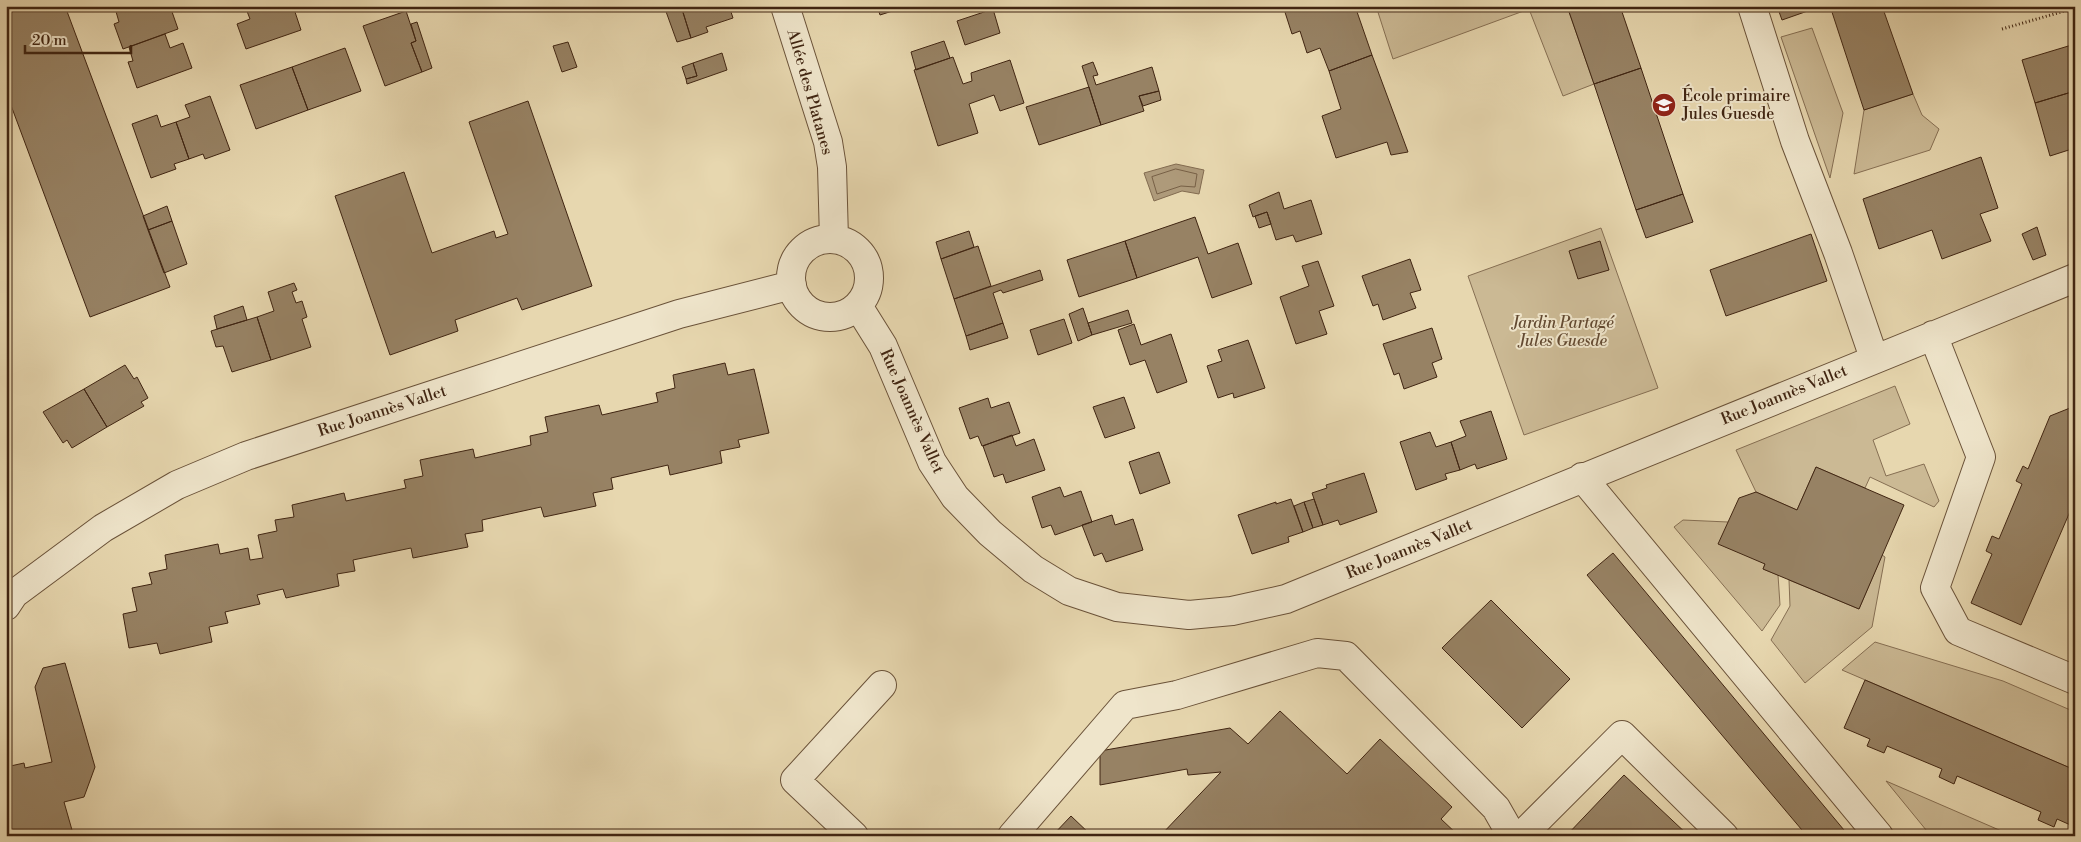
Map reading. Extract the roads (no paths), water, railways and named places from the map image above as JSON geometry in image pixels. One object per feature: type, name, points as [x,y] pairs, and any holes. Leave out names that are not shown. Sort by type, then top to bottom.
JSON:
[{"type":"street","name":"Allée des Platanes","points":[[785,6],[828,142],[832,167],[834,239]]},
{"type":"street","points":[[1752,6],[1796,141],[1838,253],[1874,358]]},
{"type":"street","points":[[824,238],[834,239],[857,248],[868,267],[869,285],[858,306],[836,317],[817,315],[806,309],[797,299],[791,280],[794,261],[805,247],[824,238]]},
{"type":"street","name":"Rue Joannès Vallet","points":[[858,306],[883,346],[932,462],[955,497],[990,534],[1033,569],[1069,592],[1117,607],[1189,616],[1232,611],[1286,599],[1874,358],[2075,278]]},
{"type":"street","name":"Rue Joannès Vallet","points":[[6,606],[14,594],[103,528],[177,485],[246,456],[679,314],[792,285]]},
{"type":"street","points":[[1933,335],[1981,457],[1935,588],[1958,631],[2075,680]]},
{"type":"street","points":[[1582,477],[1878,836]]},
{"type":"street","points":[[1012,836],[1125,705],[1178,695],[1317,653],[1346,656],[1496,808],[1512,836]]},
{"type":"street","points":[[854,836],[796,780],[882,685]]},
{"type":"street","points":[[1521,836],[1622,735],[1724,836]]},
{"type":"water","points":[[1176,164],[1204,170],[1199,194],[1182,191],[1154,201],[1144,173]]},
{"type":"place","name":"École primaire Jules Guesde","points":[[1664,105]]},
{"type":"park label","name":"Jardin Partagé Jules Guesde","points":[[1563,332]]}]
